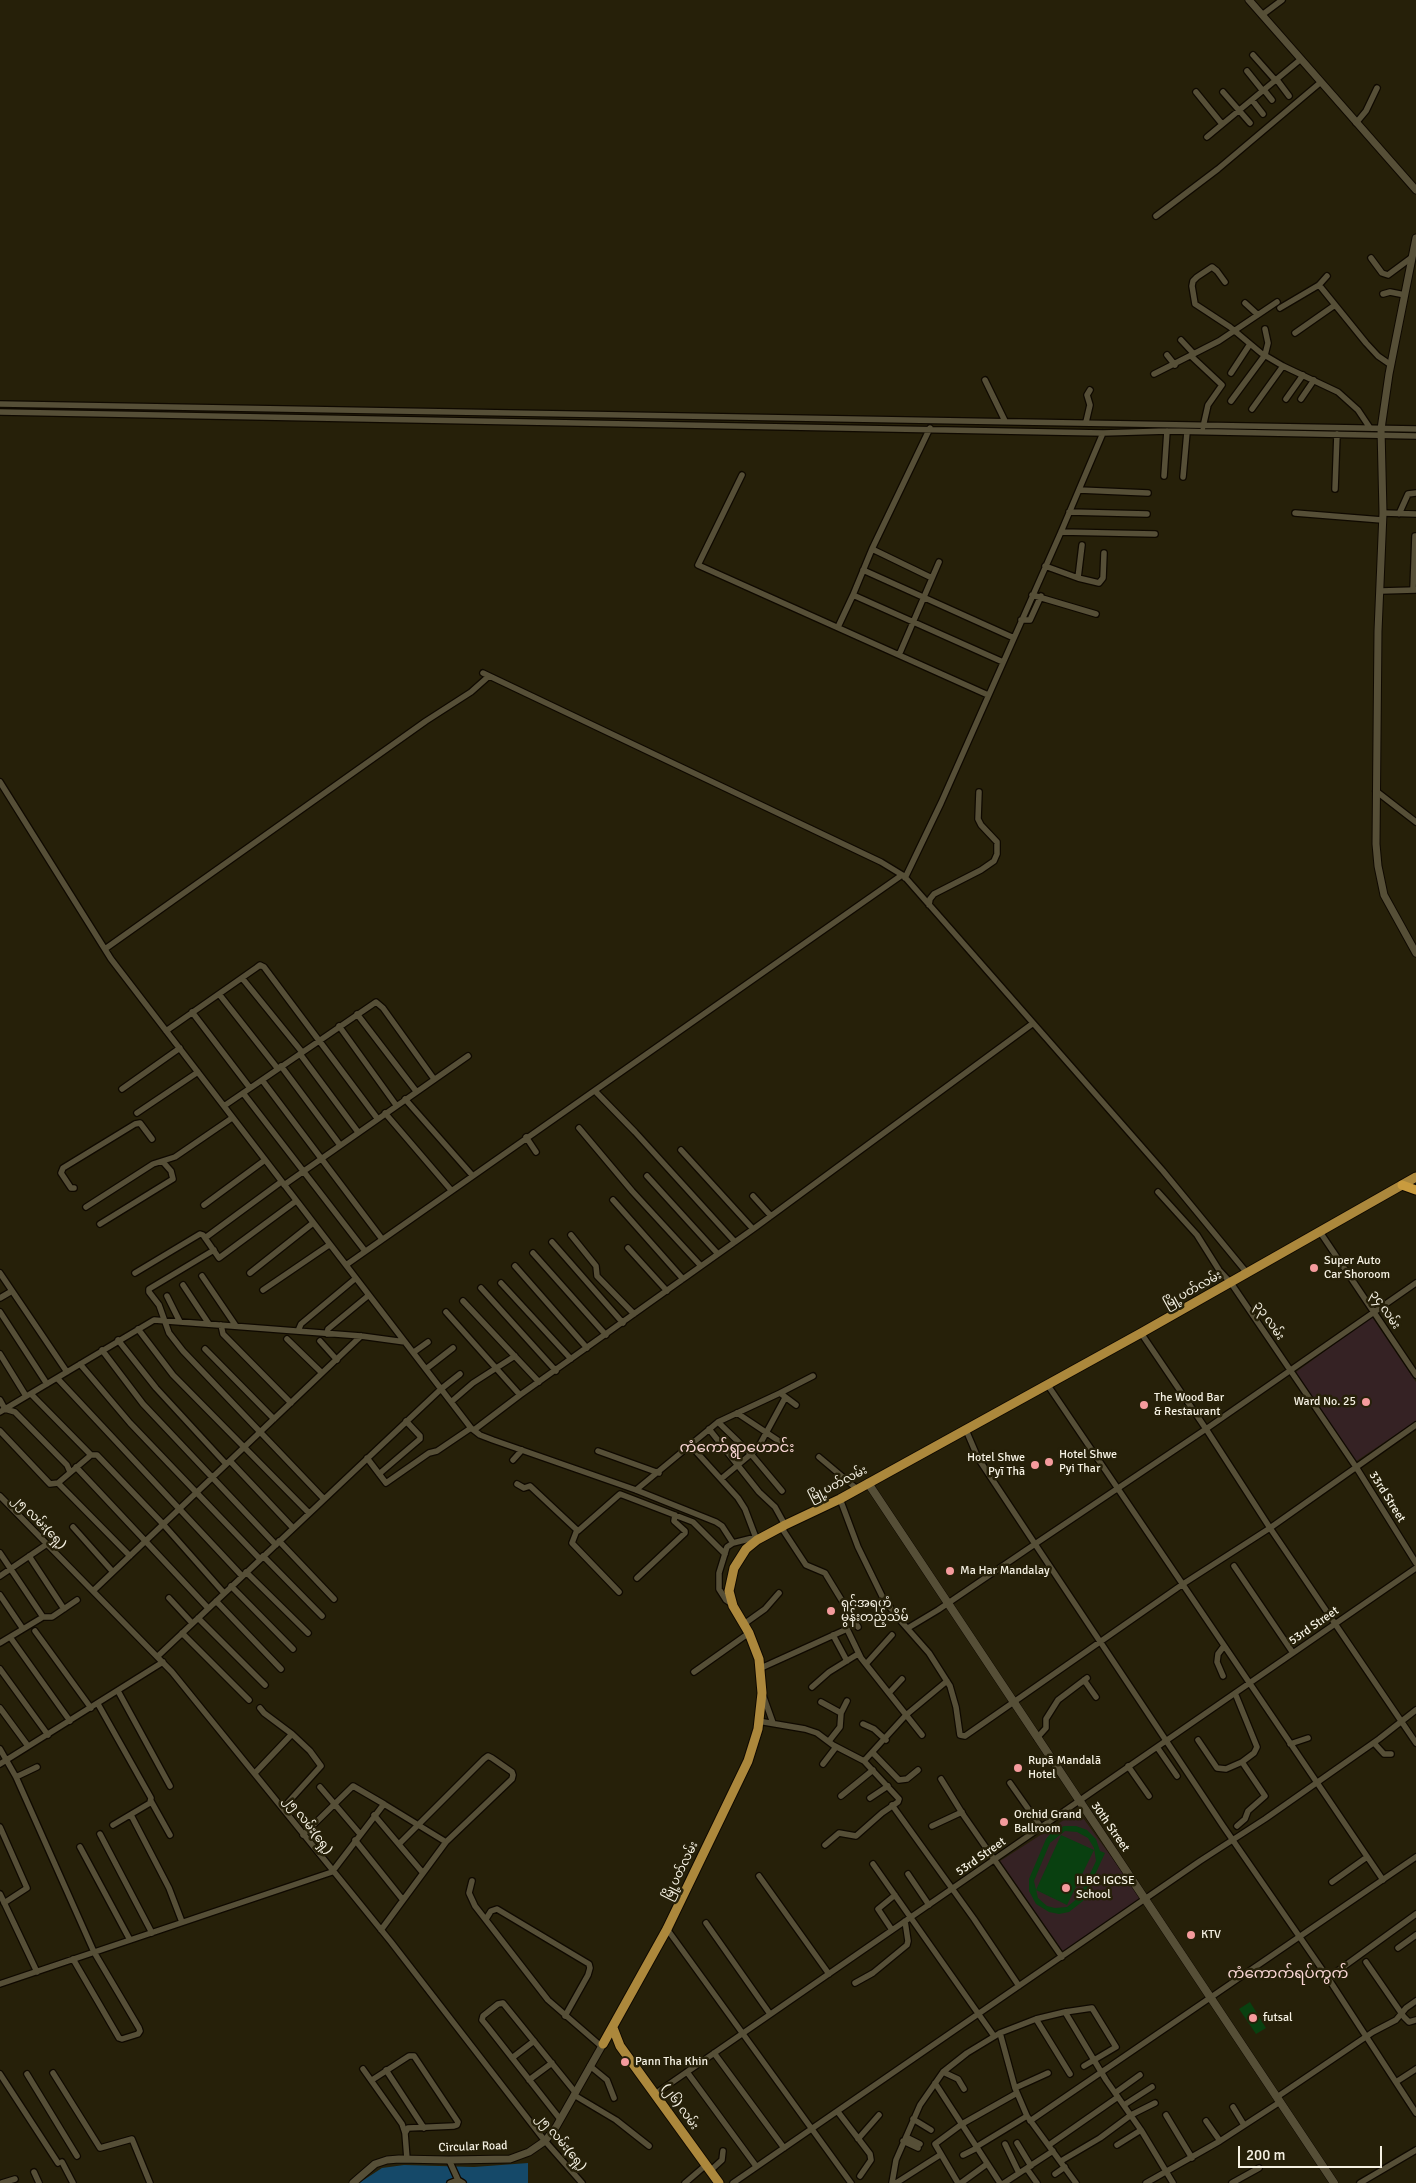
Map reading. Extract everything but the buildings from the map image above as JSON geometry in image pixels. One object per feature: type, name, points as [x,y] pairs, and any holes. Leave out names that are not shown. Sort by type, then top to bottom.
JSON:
[{"type":"highway","points":[[1402,1185],[1416,1190]]},
{"type":"main road","name":"မြို့ပတ်လမ်း","points":[[602,2045],[667,1929],[748,1761],[758,1721],[762,1693],[761,1668],[749,1633],[732,1604],[730,1584],[737,1562],[746,1549],[761,1537],[857,1490],[1415,1179]]},
{"type":"main road","name":"30th Street","points":[[868,1483],[1078,1800],[1147,1899],[1334,2183]]},
{"type":"main road","name":"(၂၆) လမ်း","points":[[613,2028],[620,2046],[719,2183]]},
{"type":"main road","points":[[602,2045],[613,2043],[620,2046]]},
{"type":"street","points":[[1249,0],[1356,123],[1415,186]]},
{"type":"street","points":[[1262,16],[1282,0]]},
{"type":"street","points":[[1253,55],[1289,96]]},
{"type":"street","points":[[1207,137],[1301,59]]},
{"type":"street","points":[[1247,71],[1272,100]]},
{"type":"street","points":[[1156,216],[1218,169],[1321,82]]},
{"type":"street","points":[[1356,123],[1366,111],[1377,88]]},
{"type":"street","points":[[1196,92],[1222,124]]},
{"type":"street","points":[[1223,92],[1250,123]]},
{"type":"street","points":[[1252,100],[1263,114]]},
{"type":"street","points":[[1416,238],[1391,365],[1381,432],[1381,591],[1378,631],[1376,792],[1376,844],[1381,886],[1390,909],[1416,953]]},
{"type":"street","points":[[1371,258],[1382,273],[1388,275],[1411,258]]},
{"type":"street","points":[[1225,282],[1218,271],[1212,267],[1193,281],[1192,291],[1199,308],[1233,330],[1265,356],[1330,387],[1352,403],[1370,428]]},
{"type":"street","points":[[1280,308],[1319,285],[1327,276]]},
{"type":"street","points":[[1319,285],[1372,350],[1391,365]]},
{"type":"street","points":[[1383,294],[1390,292],[1404,295]]},
{"type":"street","points":[[1154,374],[1219,341],[1276,302]]},
{"type":"street","points":[[1245,303],[1257,314]]},
{"type":"street","points":[[1295,333],[1335,305]]},
{"type":"street","points":[[1231,401],[1265,356],[1268,343],[1265,328]]},
{"type":"street","points":[[1181,340],[1192,355],[1222,385],[1208,405],[1203,427]]},
{"type":"street","points":[[1231,373],[1250,344]]},
{"type":"street","points":[[1167,355],[1174,365]]},
{"type":"street","points":[[1252,409],[1283,366]]},
{"type":"street","points":[[1286,399],[1303,375]]},
{"type":"street","points":[[985,380],[1005,421]]},
{"type":"street","points":[[1300,399],[1314,380]]},
{"type":"street","points":[[1086,422],[1090,405],[1087,395],[1090,390]]},
{"type":"street","points":[[0,404],[410,413],[776,416],[1086,422],[1337,434],[1416,430]]},
{"type":"street","points":[[0,412],[930,428],[1103,433],[1187,432],[1224,429],[1370,428],[1381,432],[1416,436]]},
{"type":"street","points":[[838,627],[872,549],[930,428]]},
{"type":"street","points":[[1164,476],[1167,431]]},
{"type":"street","points":[[1183,477],[1187,432]]},
{"type":"street","points":[[346,1265],[526,1137],[903,876],[941,802],[1103,433]]},
{"type":"street","points":[[1335,489],[1337,434]]},
{"type":"street","points":[[742,474],[698,565],[988,695]]},
{"type":"street","points":[[1079,490],[1148,493]]},
{"type":"street","points":[[1399,514],[1408,494],[1416,493]]},
{"type":"street","points":[[1069,512],[1147,514]]},
{"type":"street","points":[[1295,514],[1382,517],[1416,514]]},
{"type":"street","points":[[1061,532],[1154,534]]},
{"type":"street","points":[[1381,591],[1415,590],[1414,536]]},
{"type":"street","points":[[1078,578],[1082,545]]},
{"type":"street","points":[[872,549],[932,578]]},
{"type":"street","points":[[1045,566],[1097,583],[1101,582],[1104,578],[1104,553]]},
{"type":"street","points":[[899,655],[939,562]]},
{"type":"street","points":[[863,570],[1014,638]]},
{"type":"street","points":[[853,595],[1003,662]]},
{"type":"street","points":[[1032,595],[1041,596],[1096,614]]},
{"type":"street","points":[[1022,620],[1030,620],[1041,596]]},
{"type":"street","points":[[105,948],[426,721],[471,692],[486,674],[880,862],[903,876],[1163,1171],[1247,1273]]},
{"type":"street","points":[[0,782],[105,948],[232,1118],[472,1429],[494,1440],[636,1490],[716,1522],[722,1526],[733,1543]]},
{"type":"street","points":[[929,905],[930,899],[934,894],[981,870],[994,861],[997,854],[997,842],[981,825],[978,819],[979,792]]},
{"type":"street","points":[[1376,792],[1416,822]]},
{"type":"street","points":[[166,1031],[260,965],[264,967],[320,1039],[377,1118]]},
{"type":"street","points":[[242,978],[301,1053],[358,1132]]},
{"type":"street","points":[[219,994],[340,1145]]},
{"type":"street","points":[[224,1106],[376,1002],[381,1004],[434,1079]]},
{"type":"street","points":[[192,1012],[250,1088]]},
{"type":"street","points":[[357,1014],[416,1091]]},
{"type":"street","points":[[367,1458],[386,1483],[431,1451],[439,1450],[472,1429],[771,1216],[1032,1024]]},
{"type":"street","points":[[339,1026],[396,1105]]},
{"type":"street","points":[[122,1089],[180,1048]]},
{"type":"street","points":[[205,1238],[468,1056]]},
{"type":"street","points":[[137,1114],[198,1072]]},
{"type":"street","points":[[262,1080],[382,1239]]},
{"type":"street","points":[[595,1091],[735,1242]]},
{"type":"street","points":[[243,1093],[365,1251]]},
{"type":"street","points":[[405,1099],[472,1175]]},
{"type":"street","points":[[385,1113],[451,1190]]},
{"type":"street","points":[[86,1207],[153,1164],[175,1157],[232,1118]]},
{"type":"street","points":[[74,1188],[71,1188],[61,1173],[63,1168],[135,1124],[140,1123],[152,1139]]},
{"type":"street","points":[[579,1128],[632,1191],[701,1266]]},
{"type":"street","points":[[526,1137],[536,1152]]},
{"type":"street","points":[[680,1150],[753,1229]]},
{"type":"street","points":[[204,1205],[265,1160]]},
{"type":"street","points":[[100,1224],[173,1179],[171,1171],[163,1162]]},
{"type":"street","points":[[647,1176],[718,1254]]},
{"type":"street","name":"၃၃ လမ်း","points":[[1158,1192],[1197,1235],[1219,1270],[1231,1283],[1356,1467]]},
{"type":"street","points":[[753,1196],[771,1216]]},
{"type":"street","points":[[135,1273],[200,1234],[219,1258],[296,1200]]},
{"type":"street","points":[[613,1200],[683,1279]]},
{"type":"street","points":[[250,1273],[313,1223]]},
{"type":"street","name":"၃၄ လမ်း","points":[[1320,1232],[1416,1375]]},
{"type":"street","points":[[571,1235],[596,1266],[597,1276],[634,1314]]},
{"type":"street","points":[[552,1242],[623,1323]]},
{"type":"street","points":[[263,1290],[329,1244]]},
{"type":"street","points":[[628,1248],[667,1291]]},
{"type":"street","points":[[214,1250],[148,1292],[159,1306],[169,1333],[182,1351],[261,1431],[324,1499]]},
{"type":"street","points":[[533,1254],[606,1335]]},
{"type":"street","points":[[515,1266],[588,1348]]},
{"type":"street","points":[[0,1272],[67,1372]]},
{"type":"street","points":[[202,1276],[236,1326]]},
{"type":"street","points":[[298,1331],[301,1324],[356,1278]]},
{"type":"street","points":[[501,1283],[571,1359]]},
{"type":"street","points":[[908,1628],[1206,1429],[1416,1283]]},
{"type":"street","points":[[183,1285],[209,1324]]},
{"type":"street","points":[[481,1288],[556,1371]]},
{"type":"street","points":[[0,1298],[12,1291]]},
{"type":"street","points":[[327,1334],[328,1329],[369,1295]]},
{"type":"street","points":[[167,1296],[180,1322]]},
{"type":"street","points":[[463,1301],[539,1382]]},
{"type":"street","points":[[0,1312],[47,1384]]},
{"type":"street","points":[[446,1312],[520,1395]]},
{"type":"street","points":[[3,1411],[150,1321],[165,1320],[362,1336],[405,1342]]},
{"type":"street","points":[[221,1325],[223,1334],[290,1403]]},
{"type":"street","points":[[138,1329],[173,1375],[308,1513]]},
{"type":"street","points":[[1141,1333],[1334,1624],[1416,1743]]},
{"type":"street","points":[[94,1591],[362,1336]]},
{"type":"street","points":[[287,1339],[322,1374]]},
{"type":"street","points":[[118,1340],[156,1388],[293,1528]]},
{"type":"street","points":[[320,1341],[337,1360]]},
{"type":"street","points":[[414,1352],[428,1342]]},
{"type":"street","points":[[426,1369],[453,1348]]},
{"type":"street","points":[[205,1349],[274,1419]]},
{"type":"street","points":[[102,1350],[130,1389],[212,1477],[334,1598]]},
{"type":"street","points":[[0,1354],[29,1395],[91,1455]]},
{"type":"street","points":[[452,1402],[473,1383],[515,1356]]},
{"type":"street","points":[[80,1364],[130,1424],[196,1493],[322,1616]]},
{"type":"street","points":[[158,1656],[440,1389],[460,1374]]},
{"type":"street","points":[[636,1490],[718,1422],[783,1395],[813,1376]]},
{"type":"street","points":[[57,1378],[244,1574],[308,1633]]},
{"type":"street","points":[[1047,1384],[1383,1880]]},
{"type":"street","points":[[783,1395],[796,1405]]},
{"type":"street","points":[[721,1479],[751,1454],[767,1432],[783,1395]]},
{"type":"street","points":[[0,1400],[3,1411]]},
{"type":"street","points":[[3,1411],[15,1412],[67,1465],[70,1472]]},
{"type":"street","points":[[737,1413],[779,1441]]},
{"type":"street","points":[[379,1474],[420,1439],[420,1436],[406,1421]]},
{"type":"street","points":[[718,1422],[751,1454],[782,1491]]},
{"type":"street","points":[[840,1499],[883,1598],[930,1653],[947,1681],[955,1700],[959,1730],[963,1737],[1014,1704],[1183,1584],[1270,1528],[1416,1426]]},
{"type":"street","points":[[709,1429],[759,1492],[775,1507],[783,1526],[806,1564],[825,1574],[858,1628]]},
{"type":"street","points":[[966,1430],[978,1458],[1166,1741],[1328,1978],[1416,2113]]},
{"type":"street","points":[[0,1431],[50,1484],[58,1483],[91,1455],[96,1454],[163,1524],[224,1593]]},
{"type":"street","points":[[691,1446],[745,1509],[761,1537],[733,1543],[727,1547],[719,1572],[719,1588],[726,1600],[732,1604]]},
{"type":"street","points":[[514,1460],[522,1450]]},
{"type":"street","points":[[598,1451],[659,1472]]},
{"type":"street","points":[[819,1457],[857,1490]]},
{"type":"street","points":[[76,1467],[208,1608]]},
{"type":"street","name":"33rd Street","points":[[1356,1467],[1416,1562]]},
{"type":"street","points":[[58,1483],[130,1556]]},
{"type":"street","points":[[517,1484],[524,1488],[530,1486],[577,1530],[582,1530],[620,1494],[693,1522],[725,1554]]},
{"type":"street","name":"၂၅ လမ်း(ရှေ့)","points":[[0,1496],[158,1656],[381,1930],[579,2182]]},
{"type":"street","points":[[637,1578],[659,1555],[685,1533],[674,1520],[675,1515]]},
{"type":"street","points":[[73,1527],[113,1572]]},
{"type":"street","points":[[577,1530],[572,1543],[619,1592]]},
{"type":"street","points":[[0,1576],[47,1544]]},
{"type":"street","points":[[0,1553],[43,1617]]},
{"type":"street","points":[[29,1556],[64,1609]]},
{"type":"street","points":[[1234,1566],[1293,1652]]},
{"type":"street","name":"53rd Street","points":[[655,2094],[1416,1568]]},
{"type":"street","points":[[231,1586],[293,1649]]},
{"type":"street","points":[[744,1624],[765,1609],[780,1593]]},
{"type":"street","points":[[0,1595],[23,1629]]},
{"type":"street","points":[[169,1598],[192,1623]]},
{"type":"street","points":[[1,1640],[10,1637],[43,1617],[52,1617],[77,1600]]},
{"type":"street","points":[[216,1601],[281,1669]]},
{"type":"street","points":[[198,1618],[266,1685]]},
{"type":"street","points":[[761,1668],[847,1629],[858,1654],[922,1735]]},
{"type":"street","points":[[36,1631],[91,1708]]},
{"type":"street","points":[[182,1633],[249,1700]]},
{"type":"street","points":[[694,1672],[749,1633]]},
{"type":"street","points":[[833,1635],[847,1661]]},
{"type":"street","points":[[866,1664],[892,1635]]},
{"type":"street","points":[[10,1637],[70,1721]]},
{"type":"street","points":[[1223,1676],[1217,1662],[1218,1654],[1224,1646]]},
{"type":"street","points":[[812,1686],[858,1654]]},
{"type":"street","points":[[0,1764],[163,1662]]},
{"type":"street","points":[[0,1669],[48,1735]]},
{"type":"street","points":[[889,1693],[902,1679]]},
{"type":"street","points":[[1037,1738],[1046,1728],[1046,1719],[1058,1700],[1085,1679],[1096,1697]]},
{"type":"street","points":[[864,1761],[886,1740],[906,1715],[947,1681]]},
{"type":"street","points":[[118,1691],[170,1786]]},
{"type":"street","points":[[762,1693],[773,1724]]},
{"type":"street","points":[[1198,1740],[1216,1768],[1226,1769],[1242,1762],[1254,1753],[1256,1747],[1235,1693]]},
{"type":"street","points":[[829,1741],[840,1727],[841,1713],[848,1701]]},
{"type":"street","points":[[821,1702],[841,1713]]},
{"type":"street","points":[[98,1704],[170,1835]]},
{"type":"street","points":[[0,1708],[28,1746]]},
{"type":"street","points":[[260,1708],[310,1751],[321,1766],[283,1808]]},
{"type":"street","points":[[733,2183],[1317,1783],[1374,1743],[1416,1710]]},
{"type":"street","points":[[758,1721],[805,1729],[829,1741],[836,1747],[864,1761],[899,1800],[856,1836],[840,1833],[825,1845]]},
{"type":"street","points":[[863,1724],[874,1729],[886,1740]]},
{"type":"street","points":[[255,1774],[292,1734]]},
{"type":"street","points":[[1290,1744],[1308,1738]]},
{"type":"street","points":[[1374,1743],[1384,1754],[1391,1754]]},
{"type":"street","points":[[823,1764],[836,1747]]},
{"type":"street","points":[[1157,1747],[1177,1776]]},
{"type":"street","points":[[0,1749],[16,1777],[94,1952],[139,2028],[140,2032],[138,2034],[122,2039],[119,2038],[72,1959]]},
{"type":"street","points":[[872,1753],[899,1780],[907,1779],[918,1770]]},
{"type":"street","points":[[381,1930],[446,1842],[512,1778],[512,1772],[488,1756],[399,1844]]},
{"type":"street","points":[[1237,1826],[1264,1796],[1242,1762]]},
{"type":"street","points":[[1128,1766],[1149,1796]]},
{"type":"street","points":[[16,1777],[37,1767]]},
{"type":"street","points":[[841,1796],[873,1770]]},
{"type":"street","points":[[941,1779],[1062,1957]]},
{"type":"street","points":[[1010,1783],[1041,1827]]},
{"type":"street","points":[[304,1835],[356,1786],[446,1842]]},
{"type":"street","points":[[870,1798],[888,1786]]},
{"type":"street","points":[[320,1787],[360,1834]]},
{"type":"street","points":[[113,1824],[131,1815],[151,1801]]},
{"type":"street","points":[[1,1982],[37,1972],[332,1872],[384,1804]]},
{"type":"street","points":[[892,1806],[1019,1986]]},
{"type":"street","points":[[932,1826],[962,1812]]},
{"type":"street","points":[[131,1815],[169,1888],[182,1922]]},
{"type":"street","points":[[374,1815],[423,1873]]},
{"type":"street","points":[[0,1827],[27,1888],[4,1903]]},
{"type":"street","points":[[100,1834],[152,1933]]},
{"type":"street","points":[[356,1840],[403,1900]]},
{"type":"street","points":[[80,1847],[130,1940]]},
{"type":"street","points":[[1332,1882],[1367,1857]]},
{"type":"street","points":[[963,2155],[1029,2119],[1102,2073],[1416,1857]]},
{"type":"street","points":[[873,1864],[908,1919],[997,2035],[1016,2091],[1029,2119],[1076,2183]]},
{"type":"street","points":[[908,1874],[929,1905]]},
{"type":"street","points":[[759,1876],[829,1974]]},
{"type":"street","points":[[472,1881],[469,1893],[475,1906],[548,2000],[602,2045]]},
{"type":"street","points":[[0,1894],[37,1972]]},
{"type":"street","points":[[892,1930],[878,1909],[895,1896]]},
{"type":"street","points":[[486,1919],[492,1911],[497,1910],[590,1966],[588,1975],[565,2016]]},
{"type":"street","points":[[1328,1978],[1416,1914]]},
{"type":"street","points":[[855,1983],[873,1974],[906,1945],[908,1941],[908,1919]]},
{"type":"street","points":[[706,1923],[770,2014]]},
{"type":"street","points":[[667,1929],[851,2183]]},
{"type":"street","points":[[1398,1948],[1416,1935]]},
{"type":"street","points":[[1366,1962],[1401,2014],[1409,2022],[1416,2020]]},
{"type":"street","points":[[1146,2183],[1192,2158],[1244,2125],[1366,2036],[1396,2020],[1406,2008],[1416,2001]]},
{"type":"street","points":[[560,2119],[482,2020],[486,2012],[498,2004],[503,2004],[568,2083],[574,2093],[616,2120],[648,2146]]},
{"type":"street","points":[[894,2183],[896,2160],[913,2118],[942,2072],[967,2052],[997,2035],[1036,2019],[1092,2008],[1116,2047],[1084,2066]]},
{"type":"street","points":[[1065,2012],[1173,2183]]},
{"type":"street","points":[[1036,2019],[1070,2074]]},
{"type":"street","points":[[512,2058],[534,2041]]},
{"type":"street","name":"Circular Road","points":[[353,2183],[376,2164],[387,2160],[510,2159],[529,2152],[545,2141],[560,2119],[602,2045]]},
{"type":"street","points":[[714,2053],[784,2148]]},
{"type":"street","points":[[372,2080],[409,2056],[414,2056],[458,2122],[454,2126],[408,2128],[405,2133]]},
{"type":"street","points":[[529,2080],[552,2063]]},
{"type":"street","points":[[590,2066],[608,2080],[614,2098]]},
{"type":"street","points":[[363,2069],[402,2124],[405,2133],[406,2159]]},
{"type":"street","points":[[1396,2082],[1416,2069]]},
{"type":"street","points":[[386,2070],[424,2128]]},
{"type":"street","points":[[688,2072],[756,2166]]},
{"type":"street","points":[[942,2072],[958,2079],[964,2089]]},
{"type":"street","points":[[52,2073],[100,2148],[132,2139],[150,2183]]},
{"type":"street","points":[[988,2164],[959,2183],[940,2155],[935,2146],[936,2143],[962,2124],[1048,2073]]},
{"type":"street","points":[[0,2074],[73,2183]]},
{"type":"street","points":[[27,2074],[77,2156]]},
{"type":"street","points":[[1049,2145],[1117,2095],[1140,2075]]},
{"type":"street","points":[[935,2083],[1000,2183]]},
{"type":"street","points":[[1124,2105],[1152,2087]]},
{"type":"street","points":[[1055,2174],[1063,2164],[1131,2115],[1155,2103]]},
{"type":"street","points":[[1232,2107],[1244,2125]]},
{"type":"street","points":[[838,2112],[871,2157],[867,2168],[860,2176]]},
{"type":"street","points":[[858,2139],[878,2115]]},
{"type":"street","points":[[1166,2115],[1192,2158]]},
{"type":"street","points":[[913,2118],[932,2130]]},
{"type":"street","points":[[1206,2121],[1220,2141]]},
{"type":"street","points":[[1117,2145],[1141,2130]]},
{"type":"street","points":[[905,2139],[919,2146]]},
{"type":"street","points":[[1016,2143],[1036,2183]]},
{"type":"street","points":[[1005,2144],[1019,2173]]},
{"type":"street","points":[[1360,2183],[1416,2150]]},
{"type":"street","points":[[685,2183],[722,2160],[723,2151]]},
{"type":"street","points":[[1004,2183],[1053,2151]]},
{"type":"street","points":[[894,2183],[940,2155]]},
{"type":"street","points":[[449,2160],[461,2181],[450,2183]]},
{"type":"street","points":[[1232,2183],[1259,2168]]},
{"type":"street","points":[[34,2172],[40,2183]]},
{"type":"street","points":[[2,2183],[15,2179]]},
{"type":"shaded area","name":"Ward No. 25","points":[[1372,1317],[1416,1382],[1416,1421],[1355,1462],[1296,1372]]},
{"type":"shaded area","points":[[1078,1811],[1142,1899],[1064,1953],[1000,1861]]},
{"type":"green space","points":[[1064,1826],[1076,1826],[1087,1830],[1096,1839],[1100,1851],[1105,1853],[1083,1901],[1069,1912],[1059,1914],[1049,1912],[1036,1904],[1029,1891],[1029,1879],[1046,1839],[1052,1832]],"holes":[[[1065,1831],[1077,1832],[1088,1838],[1094,1848],[1096,1861],[1079,1897],[1067,1907],[1055,1908],[1047,1906],[1038,1898],[1034,1881],[1050,1843]]]},
{"type":"green space","points":[[1061,1835],[1094,1850],[1067,1905],[1036,1890]]},
{"type":"green space","name":"futsal","points":[[1250,2002],[1266,2028],[1256,2034],[1239,2009]]},
{"type":"water","points":[[528,2163],[528,2183],[359,2183],[382,2168],[404,2165],[474,2167]]},
{"type":"place","name":"Super Auto Car Shoroom","points":[[1314,1268]]},
{"type":"place","name":"Ward No. 25","points":[[1366,1402]]},
{"type":"place","name":"The Wood Bar & Restaurant","points":[[1144,1405]]},
{"type":"place","name":"Hotel Shwe Pyi Thar","points":[[1049,1462]]},
{"type":"place","name":"Hotel Shwe Pyī Thā","points":[[1035,1465]]},
{"type":"place","name":"Ma Har Mandalay","points":[[950,1571]]},
{"type":"place","name":"ရှင်အရဟံ မွန်းတည့်သိမ်","points":[[831,1611]]},
{"type":"place","name":"Rupā Mandalā Hotel","points":[[1018,1768]]},
{"type":"place","name":"Orchid Grand Ballroom","points":[[1004,1822]]},
{"type":"place","name":"ILBC IGCSE School","points":[[1066,1888]]},
{"type":"place","name":"KTV","points":[[1191,1935]]},
{"type":"place","name":"futsal","points":[[1253,2018]]},
{"type":"place","name":"Pann Tha Khin","points":[[625,2062]]},
{"type":"district","name":"ကံကော်ရွာဟောင်း","points":[[737,1448]]},
{"type":"district","name":"ကံကောက်ရပ်ကွက်","points":[[1288,1974]]}]
